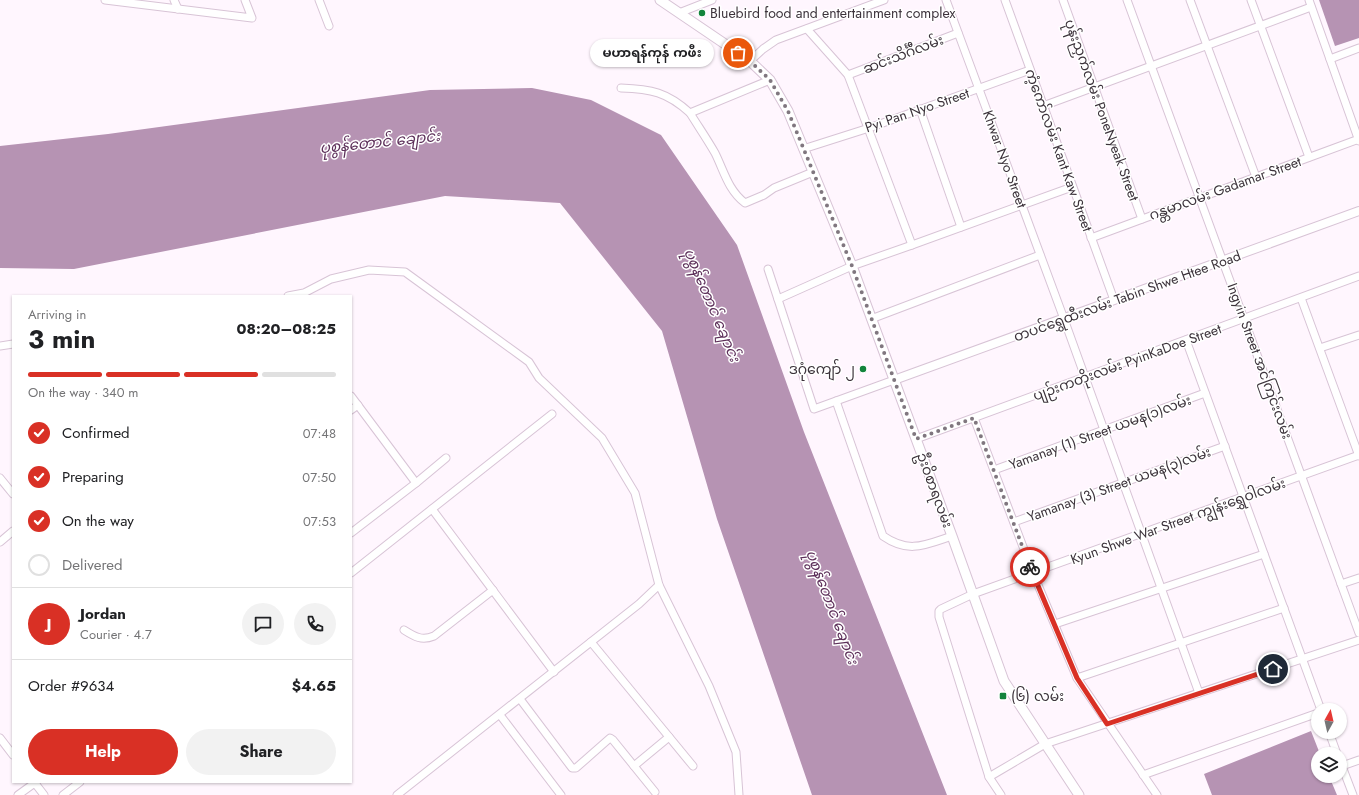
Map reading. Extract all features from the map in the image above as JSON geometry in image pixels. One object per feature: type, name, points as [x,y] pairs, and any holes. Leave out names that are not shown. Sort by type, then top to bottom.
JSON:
[{"type":"main road","name":"ဦးဝိစာရလမ်း","points":[[660,0],[750,61],[770,80],[788,111],[852,266],[1004,681],[1079,795]]},
{"type":"street","points":[[105,0],[252,18],[245,0]]},
{"type":"street","points":[[174,0],[178,9]]},
{"type":"street","points":[[319,0],[329,26]]},
{"type":"street","points":[[679,13],[697,3],[712,0]]},
{"type":"street","name":"Khwar Nyo Street","points":[[946,0],[1064,319],[1199,693]]},
{"type":"street","name":"ကံ့ကော်လမ်း Kant Kaw Street","points":[[1004,0],[1114,300]]},
{"type":"street","name":"ပုန်းညှက်လမ်း PoneNyeak Street","points":[[1062,0],[1142,219]]},
{"type":"street","name":"Ingyin Street အင်ကြင်းလမ်း","points":[[1127,0],[1359,633]]},
{"type":"street","points":[[1190,0],[1256,177]]},
{"type":"street","points":[[1251,0],[1308,158]]},
{"type":"street","points":[[750,61],[776,40],[880,1]]},
{"type":"street","points":[[1043,106],[1260,26],[1310,3],[1359,140]]},
{"type":"street","points":[[807,29],[848,75],[912,245]]},
{"type":"street","name":"ဆင်းသိင်္ဂီလမ်း","points":[[848,75],[958,33]]},
{"type":"street","points":[[1330,58],[1359,48]]},
{"type":"street","name":"Pyi Pan Nyo Street","points":[[803,149],[869,128],[1030,70]]},
{"type":"street","points":[[690,113],[770,80]]},
{"type":"street","points":[[621,88],[643,89],[663,95],[682,106],[690,113],[714,152],[732,190],[737,197],[745,203],[764,195],[774,188],[812,172]]},
{"type":"street","points":[[920,109],[961,227]]},
{"type":"street","name":"ဂန္တမာလမ်း Gadamar Street","points":[[1091,238],[1359,140]]},
{"type":"street","points":[[778,299],[852,266],[1072,187]]},
{"type":"street","name":"တပင်ရွှေထီးလမ်း Tabin Shwe Htee Road","points":[[894,380],[1359,211]]},
{"type":"street","points":[[871,319],[1040,255]]},
{"type":"street","points":[[768,268],[814,409],[894,380]]},
{"type":"street","points":[[293,295],[304,293],[331,279],[369,270],[405,272],[529,362],[539,378],[602,438],[635,493],[659,585],[709,686],[736,752],[739,795]]},
{"type":"street","name":"ပျဉ်းကတိုးလမ်း PyinKaDoe Street","points":[[916,439],[1359,276]]},
{"type":"street","points":[[1301,298],[1359,455]]},
{"type":"street","points":[[1320,348],[1359,335]]},
{"type":"street","points":[[1186,340],[1319,703]]},
{"type":"street","points":[[0,346],[12,344]]},
{"type":"street","name":"Yamanay (1) Street ယမန(၁)လမ်း","points":[[994,470],[1205,393]]},
{"type":"street","points":[[352,397],[416,483]]},
{"type":"street","points":[[836,402],[883,536],[892,542],[908,547],[922,546],[952,536]]},
{"type":"street","points":[[352,409],[358,405]]},
{"type":"street","points":[[352,572],[552,414]]},
{"type":"street","points":[[974,418],[1033,573],[1077,678],[1157,795]]},
{"type":"street","name":"Yamanay (3) Street ယမန(၃)လမ်း","points":[[1014,522],[1224,446]]},
{"type":"street","name":"Kyun Shwe War Street ကျွန်းရွှေဝါလမ်း","points":[[989,777],[939,617],[939,611],[941,608],[973,594],[1359,455]]},
{"type":"street","points":[[352,532],[446,458]]},
{"type":"street","points":[[0,478],[12,493]]},
{"type":"street","points":[[432,509],[554,672]]},
{"type":"street","points":[[0,542],[12,532]]},
{"type":"street","points":[[1055,624],[1264,554]]},
{"type":"street","points":[[1341,584],[1359,578]]},
{"type":"street","points":[[397,795],[639,604],[659,585]]},
{"type":"street","points":[[404,630],[418,639],[434,636],[493,590]]},
{"type":"street","points":[[1077,678],[1284,608]]},
{"type":"street","points":[[1001,795],[989,777],[1045,744],[1359,640]]},
{"type":"street","points":[[591,642],[693,766]]},
{"type":"street","points":[[520,699],[572,768],[576,768],[610,738],[655,792]]},
{"type":"street","points":[[500,715],[561,795]]},
{"type":"street","points":[[1143,775],[1311,715]]},
{"type":"street","points":[[634,766],[669,737]]},
{"type":"street","points":[[0,738],[12,754]]},
{"type":"street","points":[[1347,762],[1359,760]]},
{"type":"street","points":[[1347,780],[1352,795]]},
{"type":"street","points":[[18,795],[34,783]]},
{"type":"street","points":[[36,783],[44,795]]},
{"type":"street","points":[[63,795],[79,783]]},
{"type":"water","points":[[1319,0],[1359,0],[1359,38],[1335,46]]},
{"type":"water","name":"ပုစွန်တောင် ချောင်း","points":[[532,88],[591,100],[661,135],[737,245],[804,432],[947,795],[812,795],[717,519],[662,331],[560,203],[445,196],[74,269],[0,268],[0,146],[108,134],[430,90]]},
{"type":"water","points":[[1311,731],[1311,739],[1314,739],[1317,747],[1311,747],[1311,783],[1332,783],[1337,795],[1212,795],[1204,774]]},
{"type":"way so far","points":[[738,53],[750,61],[770,80],[788,111],[852,266],[916,439],[974,418],[1030,567]]},
{"type":"place","name":"Bluebird food and entertainment complex","points":[[702,13]]},
{"type":"place","name":"မဟာရန်ကုန် ကဖီး","points":[[738,53]]},
{"type":"place","name":"ဒဂုံကျော် ၂","points":[[863,369]]},
{"type":"place","name":"(၆) လမ်း","points":[[1003,696]]},
{"type":"route","points":[[1030,567],[1077,678],[1107,724],[1273,669]]}]
